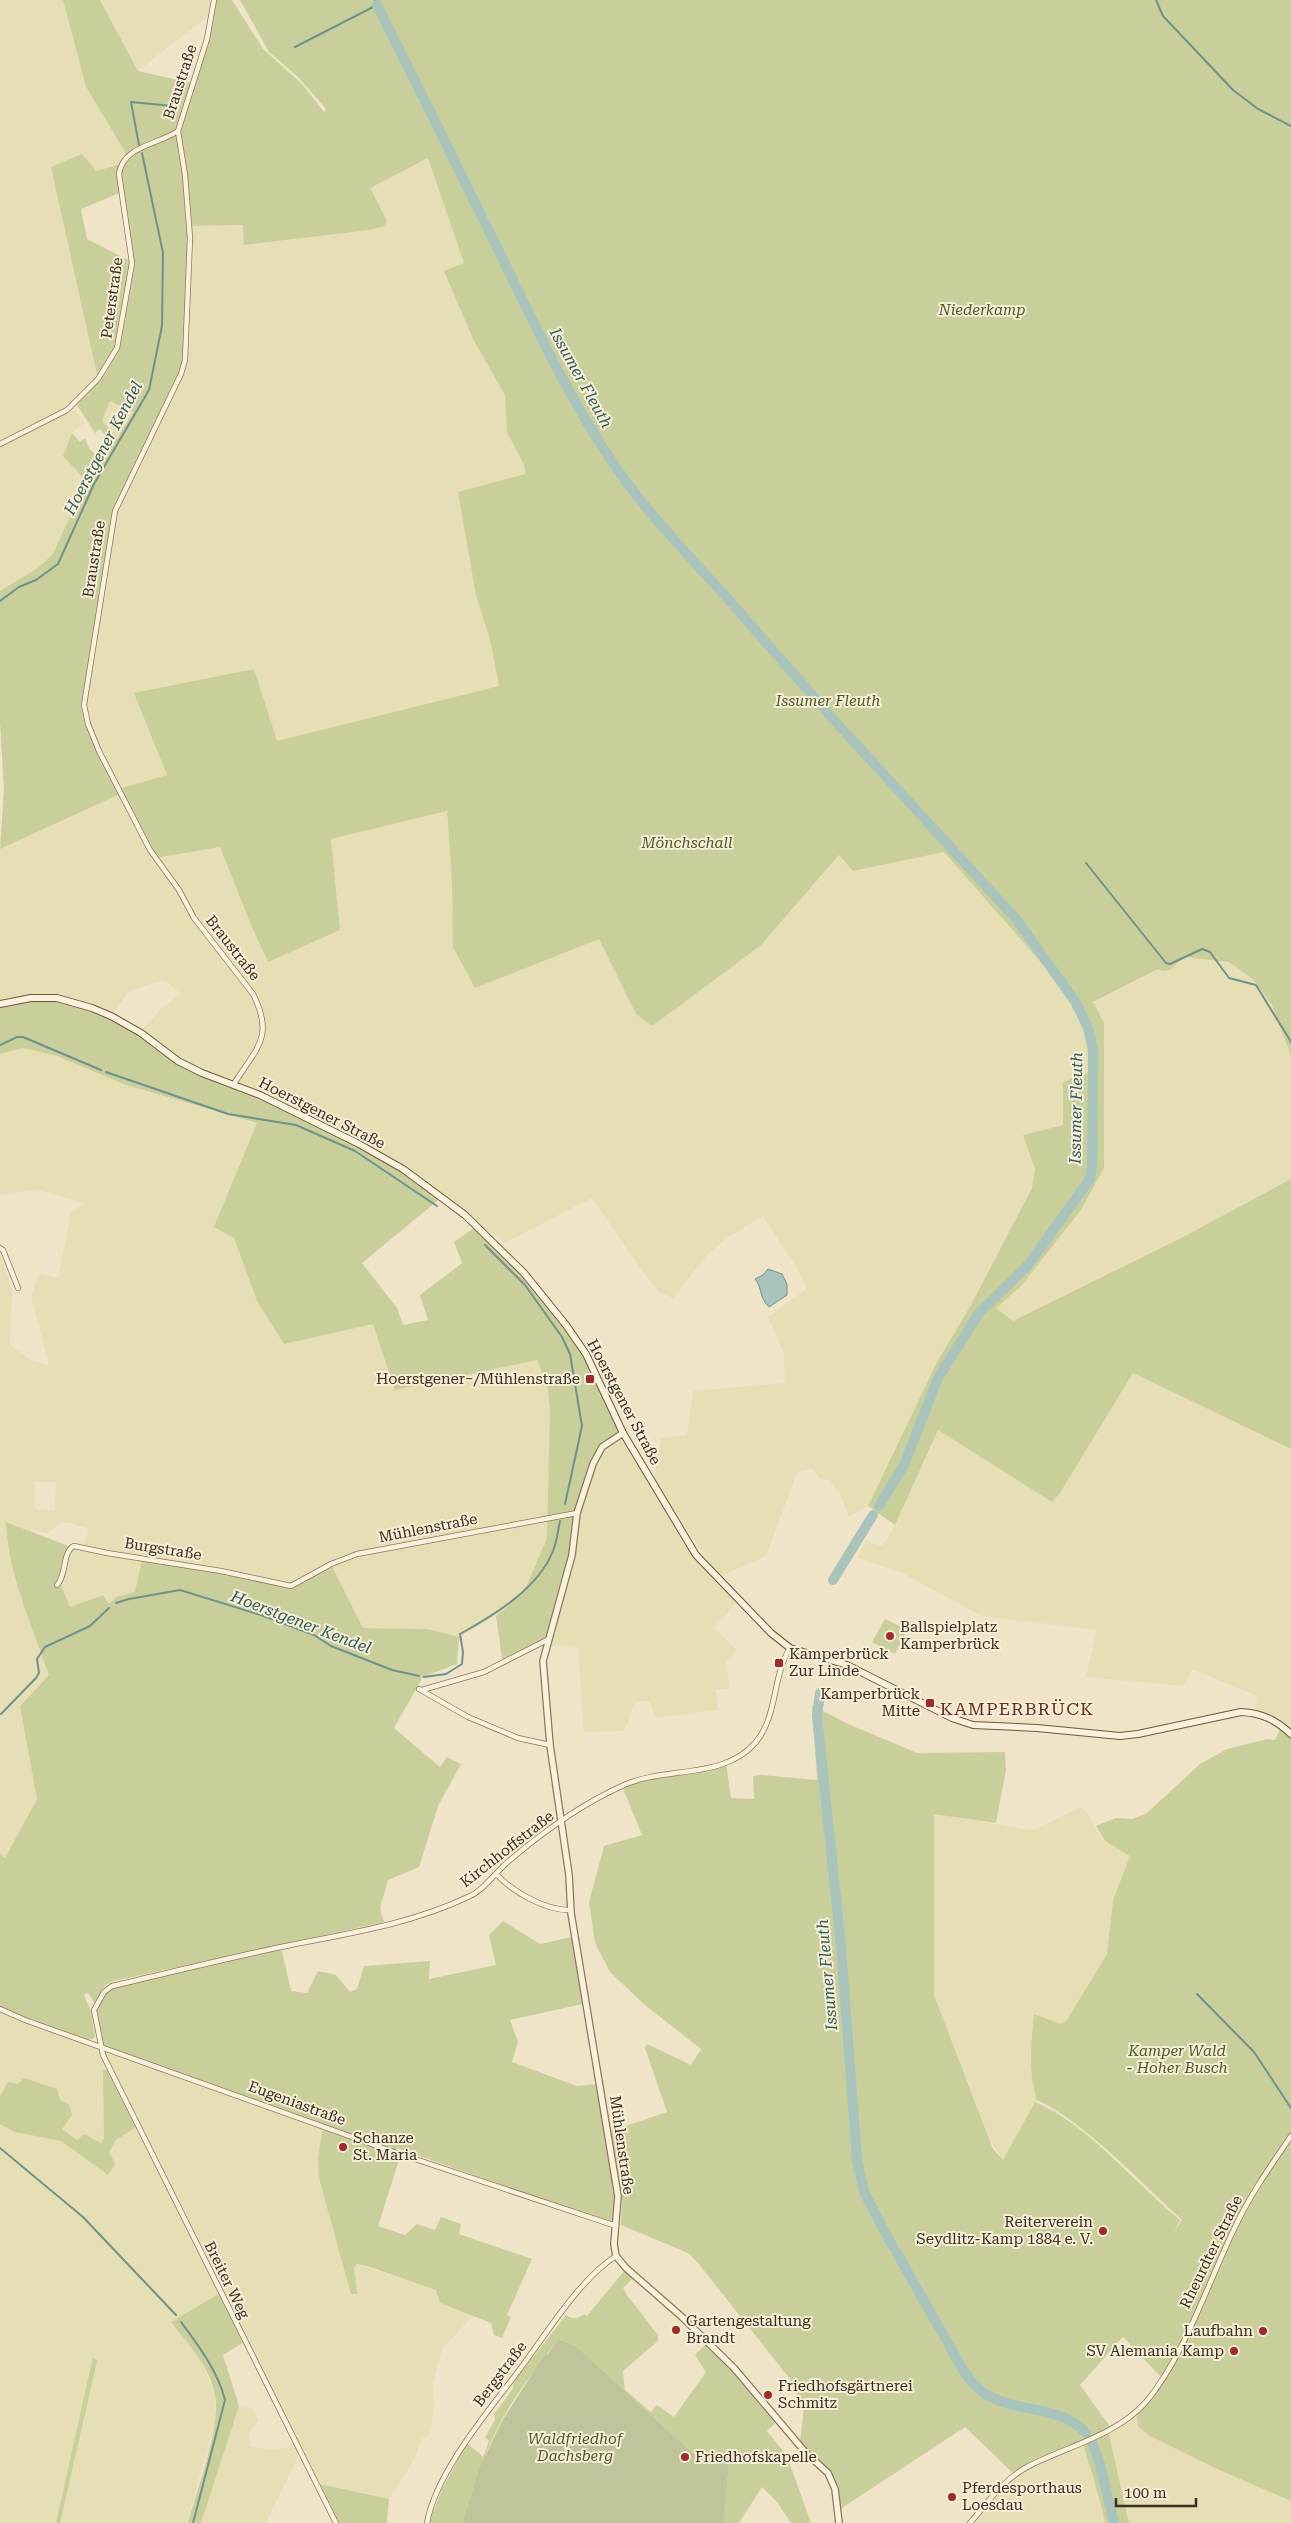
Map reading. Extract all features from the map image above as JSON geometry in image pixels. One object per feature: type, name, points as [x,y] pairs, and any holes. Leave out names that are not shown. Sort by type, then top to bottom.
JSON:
[{"type":"main road","name":"Hoerstgener Straße","points":[[0,1004],[44,997],[70,1000],[126,1023],[178,1061],[202,1073],[234,1084],[291,1109],[359,1144],[403,1169],[465,1215],[524,1273],[566,1325],[594,1370],[623,1433],[696,1555],[771,1634],[790,1648],[847,1665],[952,1718],[973,1725],[1037,1728],[1120,1736],[1138,1734],[1241,1712],[1254,1713],[1272,1719],[1291,1734]]},
{"type":"street","name":"Braustraße","points":[[214,0],[207,39],[178,131],[186,183],[190,238],[185,360],[115,511],[84,705],[85,714],[99,751],[150,850],[179,890],[194,918],[253,994],[258,1005],[264,1022],[262,1038],[234,1084]]},
{"type":"street","name":"Peterstraße","points":[[0,444],[66,410],[81,398],[110,363],[117,348],[123,326],[132,262],[119,174],[121,164],[127,155],[178,131]]},
{"type":"street","points":[[0,1248],[3,1250],[18,1288]]},
{"type":"street","name":"Mühlenstraße","points":[[616,2256],[618,2196],[571,1910],[569,1875],[550,1745],[543,1661],[547,1640],[572,1554],[576,1513],[593,1464],[602,1447],[623,1433]]},
{"type":"street","name":"Mühlenstraße","points":[[291,1586],[331,1564],[357,1554],[576,1513]]},
{"type":"street","name":"Burgstraße","points":[[57,1584],[62,1577],[69,1551],[74,1546],[107,1553],[221,1570],[291,1586]]},
{"type":"street","points":[[547,1640],[484,1672],[421,1689],[468,1717],[527,1740],[550,1745]]},
{"type":"street","name":"Kirchhoffstraße","points":[[99,2046],[94,2010],[104,1992],[112,1986],[384,1926],[445,1908],[480,1891],[507,1862],[560,1822],[622,1786],[640,1778],[718,1766],[744,1752],[756,1742],[765,1728],[771,1712],[782,1663],[790,1648]]},
{"type":"street","points":[[496,1874],[510,1886],[532,1899],[563,1910],[571,1910]]},
{"type":"street","name":"Eugeniastraße","points":[[0,2009],[394,2152],[616,2226]]},
{"type":"street","name":"Breiter Weg","points":[[99,2046],[336,2523]]},
{"type":"street","name":"Rheurdter Straße","points":[[970,2523],[1007,2480],[1026,2468],[1111,2428],[1146,2402],[1176,2355],[1237,2223],[1257,2187],[1291,2136]]},
{"type":"street","points":[[616,2256],[626,2268],[682,2317],[734,2368],[800,2446],[828,2473],[835,2489],[839,2523]]},
{"type":"street","name":"Bergstraße","points":[[427,2523],[431,2507],[462,2446],[565,2308],[595,2273],[616,2256]]},
{"type":"shaded area","points":[[0,0],[63,0],[86,87],[127,155],[121,164],[96,171],[51,167],[98,379],[67,410],[0,444]]},
{"type":"shaded area","points":[[100,0],[211,0],[208,16],[138,71]]},
{"type":"shaded area","points":[[426,152],[465,266],[463,313],[474,341],[513,409],[525,475],[458,493],[476,596],[490,639],[499,686],[277,742],[135,693],[167,775],[117,789],[85,714],[109,542],[190,226],[244,225],[245,245],[370,230],[384,226],[363,173]]},
{"type":"shaded area","points":[[110,401],[133,412],[117,440],[102,421]]},
{"type":"shaded area","points":[[71,410],[75,410],[84,423],[72,432],[63,456],[89,483],[75,505],[53,554],[38,568],[0,591],[0,447]]},
{"type":"shaded area","points":[[120,794],[155,857],[220,847],[251,925],[340,930],[331,839],[447,811],[452,883],[453,947],[599,939],[613,964],[709,982],[760,946],[840,854],[853,871],[944,852],[1053,976],[1085,1027],[1090,1072],[1063,1082],[1063,1125],[1023,1135],[1035,1169],[1032,1188],[971,1305],[937,1362],[868,1506],[849,1517],[840,1494],[830,1480],[820,1479],[812,1468],[797,1473],[766,1556],[719,1577],[654,1479],[661,1438],[687,1435],[693,1391],[785,1383],[784,1354],[768,1317],[807,1289],[798,1270],[763,1216],[727,1238],[707,1255],[673,1298],[659,1292],[592,1198],[504,1243],[496,1235],[477,1226],[408,1167],[382,1151],[283,1101],[234,1084],[181,1060],[141,1031],[161,1009],[181,994],[164,980],[129,991],[111,1016],[0,1004],[0,849]]},
{"type":"shaded area","points":[[1197,958],[1229,962],[1253,979],[1272,1005],[1291,1056],[1291,1179],[1181,1238],[1013,1321],[995,1308],[1021,1286],[1081,1210],[1104,1168],[1092,1003],[1159,969],[1164,972],[1170,971],[1181,959]]},
{"type":"shaded area","points":[[23,1048],[57,1056],[126,1085],[257,1124],[215,1227],[234,1238],[257,1301],[373,1324],[396,1390],[537,1360],[548,1389],[550,1414],[547,1538],[527,1585],[513,1602],[496,1616],[459,1637],[428,1629],[363,1628],[331,1564],[291,1586],[107,1553],[84,1547],[89,1529],[70,1523],[61,1523],[46,1534],[32,1529],[33,1521],[31,1532],[7,1522],[7,1544],[24,1606],[49,1676],[20,1705],[37,1799],[5,1858],[0,1853],[0,1252],[12,1292],[10,1345],[31,1360],[49,1365],[31,1296],[39,1274],[58,1278],[71,1213],[85,1203],[38,1190],[0,1195],[0,1054]],"holes":[[[35,1482],[56,1482],[55,1510],[35,1509]]]},
{"type":"shaded area","points":[[1133,1373],[1291,1449],[1291,1736],[1280,1730],[1271,1719],[1254,1713],[1257,1696],[1192,1669],[1184,1686],[1086,1677],[1097,1630],[982,1616],[902,1573],[858,1558],[866,1540],[882,1547],[895,1525],[938,1430],[1052,1502],[1060,1493]]},
{"type":"shaded area","points":[[623,1433],[696,1555],[739,1600],[714,1628],[737,1650],[726,1663],[730,1689],[716,1689],[718,1710],[655,1718],[650,1701],[636,1701],[624,1731],[584,1732],[578,1647],[546,1645],[577,1513],[602,1447]]},
{"type":"shaded area","points":[[76,1547],[142,1560],[135,1592],[109,1605],[103,1595],[70,1607],[61,1585],[58,1584],[64,1579],[70,1552]]},
{"type":"shaded area","points":[[1081,1807],[1088,1814],[1103,1841],[1130,1855],[1113,1900],[1107,1954],[1068,2020],[1061,2024],[1035,2015],[1038,2098],[1003,2160],[990,2140],[934,1995],[934,1813],[1028,1830],[1036,1829]]},
{"type":"shaded area","points":[[0,2009],[99,2046],[220,2293],[171,2322],[200,2359],[215,2394],[215,2421],[187,2523],[0,2523]]},
{"type":"shaded area","points":[[104,2051],[323,2128],[318,2157],[357,2293],[353,2268],[357,2264],[437,2290],[440,2303],[473,2316],[442,2349],[433,2383],[434,2411],[429,2435],[422,2439],[414,2460],[389,2499],[320,2484]]},
{"type":"shaded area","points":[[239,2406],[253,2408],[258,2421],[248,2434],[251,2447],[273,2449],[296,2446],[300,2453],[266,2523],[201,2523]]},
{"type":"shaded area","points":[[1135,2412],[1138,2426],[1291,2501],[1291,2523],[1129,2523],[1108,2429]]},
{"type":"shaded area","points":[[1083,2441],[1091,2474],[1099,2493],[1105,2523],[973,2523],[1015,2475]]},
{"type":"green space","points":[[63,0],[100,0],[138,71],[191,83],[213,17],[216,0],[232,0],[263,49],[302,84],[324,112],[326,109],[298,77],[269,52],[240,0],[1291,0],[1291,1056],[1272,1005],[1253,979],[1229,962],[1185,957],[1170,970],[1163,971],[1158,969],[1093,1002],[1104,1023],[1104,1168],[1081,1210],[1021,1286],[996,1308],[1013,1321],[1181,1238],[1291,1179],[1291,1449],[1133,1373],[1060,1493],[1052,1502],[938,1430],[895,1525],[868,1506],[937,1362],[971,1305],[1032,1188],[1035,1169],[1023,1135],[1063,1125],[1063,1082],[1090,1072],[1085,1027],[1053,976],[944,852],[853,871],[839,855],[760,946],[652,1026],[636,1014],[599,939],[475,988],[453,947],[452,883],[447,811],[331,839],[340,930],[268,962],[220,847],[155,858],[120,794],[0,849],[4,789],[0,722],[0,591],[38,568],[53,554],[75,505],[89,484],[63,456],[72,433],[80,442],[85,438],[89,448],[97,456],[104,451],[100,446],[107,438],[100,429],[95,433],[77,405],[105,374],[117,351],[98,379],[51,167],[82,154],[96,171],[121,164],[127,155],[86,87]],"holes":[[[428,158],[464,263],[444,271],[474,341],[505,395],[507,432],[524,465],[525,474],[458,492],[476,596],[490,639],[499,686],[277,741],[254,669],[134,693],[167,775],[118,789],[85,723],[81,705],[119,501],[181,374],[186,345],[190,226],[243,225],[244,245],[370,230],[384,226],[387,221],[370,188]],[[122,192],[132,262],[87,239],[81,209]],[[110,401],[133,412],[117,439],[102,421]]]},
{"type":"green space","points":[[44,997],[92,1008],[181,1060],[299,1113],[359,1144],[442,1197],[362,1263],[397,1308],[403,1325],[428,1320],[420,1295],[462,1263],[454,1242],[477,1226],[566,1325],[586,1354],[623,1433],[602,1447],[577,1513],[572,1555],[547,1640],[503,1665],[496,1616],[513,1602],[527,1585],[547,1538],[550,1413],[548,1389],[537,1360],[395,1390],[373,1324],[284,1344],[257,1301],[234,1238],[214,1227],[257,1123],[126,1085],[57,1056],[23,1048],[0,1054],[0,1004]]},
{"type":"green space","points":[[6,1522],[71,1547],[58,1584],[61,1585],[70,1607],[103,1595],[109,1604],[116,1597],[135,1592],[142,1560],[158,1561],[291,1586],[331,1564],[363,1628],[428,1629],[459,1637],[457,1664],[423,1677],[394,1728],[440,1767],[447,1757],[461,1764],[438,1806],[419,1867],[388,1880],[380,1908],[384,1922],[114,1981],[105,1985],[95,2003],[88,1993],[84,1995],[91,2011],[95,2037],[92,2039],[87,2040],[26,2017],[25,2020],[0,2009],[0,1853],[5,1858],[37,1799],[20,1706],[49,1675],[16,1580],[11,1561]]},
{"type":"green space","name":"Ballspielplatz Kamperbrück","points":[[885,1619],[907,1630],[895,1654],[872,1642]]},
{"type":"green space","name":"Kamper Wald - Hoher Busch","points":[[812,1705],[846,1723],[917,1753],[1005,1752],[1006,1770],[996,1823],[934,1814],[934,1995],[993,2149],[1003,2160],[1035,2102],[1073,2124],[1092,2139],[1180,2220],[1174,2232],[1182,2220],[1093,2138],[1055,2110],[1037,2100],[1031,2068],[1034,2014],[1061,2024],[1067,2020],[1107,1954],[1113,1900],[1130,1856],[1105,1841],[1096,1826],[1116,1818],[1133,1819],[1147,1813],[1200,1764],[1227,1749],[1267,1739],[1275,1740],[1281,1726],[1291,1735],[1291,2501],[1215,2468],[1150,2436],[1138,2426],[1136,2412],[1162,2378],[1123,2337],[1080,2385],[1111,2428],[1108,2430],[1129,2523],[1105,2523],[1083,2442],[1015,2475],[965,2427],[839,2510],[839,2496],[834,2477],[800,2442],[804,2408],[790,2379],[688,2253],[621,2225],[622,2196],[611,2131],[667,2112],[645,2048],[647,2044],[691,2065],[701,2049],[645,2005],[610,1972],[595,1943],[589,1902],[604,1846],[642,1835],[622,1786],[640,1778],[726,1763],[731,1798],[754,1799],[753,1776],[762,1775],[817,1780]]},
{"type":"green space","points":[[503,1921],[540,1944],[576,1936],[587,2003],[510,2020],[518,2042],[512,2062],[577,2086],[597,2084],[615,2193],[612,2224],[397,2148],[394,2152],[99,2046],[95,2020],[96,2006],[104,1993],[112,1986],[281,1947],[291,1991],[307,1993],[318,1971],[336,1975],[350,1992],[357,1989],[364,1966],[430,1961],[429,1979],[496,1965],[489,1935]]},
{"type":"green space","points":[[103,2070],[108,2070],[136,2127],[116,2140],[109,2152],[115,2164],[108,2175],[61,2141],[15,2132],[0,2124],[0,2096],[8,2082],[18,2084],[24,2078],[57,2089],[60,2100],[69,2104],[72,2115],[62,2129],[77,2140],[84,2134],[101,2143],[104,2138]]},
{"type":"green space","points":[[323,2128],[400,2157],[378,2226],[405,2235],[417,2224],[435,2230],[441,2217],[461,2224],[459,2234],[532,2259],[507,2315],[511,2317],[502,2338],[494,2335],[491,2323],[440,2303],[436,2290],[367,2266],[357,2264],[354,2268],[357,2294],[351,2294],[319,2178],[318,2157]]},
{"type":"green space","points":[[624,2271],[633,2278],[623,2288],[658,2335],[658,2341],[623,2371],[625,2390],[651,2412],[657,2405],[674,2417],[706,2372],[695,2355],[705,2345],[734,2373],[775,2423],[767,2431],[787,2456],[811,2523],[791,2523],[777,2502],[762,2487],[739,2523],[724,2523],[730,2451],[696,2456],[577,2347],[558,2339],[520,2391],[490,2443],[462,2523],[429,2523],[441,2491],[467,2443],[483,2457],[489,2441],[485,2437],[495,2420],[494,2414],[513,2389],[513,2383],[566,2315],[571,2318],[577,2318],[584,2314],[587,2316]]},
{"type":"green space","points":[[220,2293],[244,2342],[223,2355],[239,2406],[201,2523],[188,2523],[215,2424],[215,2395],[203,2365],[171,2322]]},
{"type":"green space","name":"Waldfriedhof Dachsberg","points":[[558,2339],[577,2347],[696,2456],[730,2451],[724,2523],[462,2523],[480,2467],[502,2421],[543,2357],[548,2354]]},
{"type":"green space","points":[[93,2357],[97,2361],[60,2523],[56,2523]]},
{"type":"green space","points":[[320,2484],[389,2499],[387,2523],[339,2523]]},
{"type":"water","points":[[768,1269],[782,1274],[787,1284],[787,1295],[769,1307],[763,1299],[755,1279],[763,1275]]},
{"type":"waterway","points":[[1156,0],[1163,16],[1233,90],[1258,109],[1291,126]]},
{"type":"waterway","name":"Hoerstgener Kendel","points":[[295,47],[377,5],[375,1]]},
{"type":"waterway","name":"Issumer Fleuth","points":[[377,5],[422,95]]},
{"type":"waterway","name":"Issumer Fleuth","points":[[425,101],[482,217]]},
{"type":"waterway","name":"Hoerstgener Kendel","points":[[139,145],[131,102],[173,106]]},
{"type":"waterway","name":"Hoerstgener Kendel","points":[[0,601],[19,587],[36,580],[58,564],[94,484],[149,390],[162,326],[163,253],[142,153]]},
{"type":"waterway","name":"Issumer Fleuth","points":[[485,223],[573,398],[607,454],[650,512],[731,602]]},
{"type":"waterway","name":"Issumer Fleuth","points":[[735,607],[842,729]]},
{"type":"waterway","name":"Issumer Fleuth","points":[[846,733],[1016,919],[1075,1001],[1088,1028],[1093,1050],[1092,1165],[1090,1179],[1028,1265],[979,1313],[938,1378],[904,1465],[879,1506]]},
{"type":"waterway","points":[[1086,863],[1166,963],[1170,964],[1202,949],[1210,952],[1229,978],[1256,985],[1291,1042]]},
{"type":"waterway","name":"Hoerstgener Kendel","points":[[0,1045],[17,1037],[23,1037],[101,1070]]},
{"type":"waterway","name":"Hoerstgener Kendel","points":[[106,1072],[228,1114],[296,1125],[355,1151],[437,1206]]},
{"type":"waterway","name":"Hoerstgener Kendel","points":[[485,1245],[525,1285],[562,1337],[570,1354],[582,1426],[565,1504]]},
{"type":"waterway","name":"Issumer Fleuth","points":[[833,1580],[873,1515]]},
{"type":"waterway","name":"Hoerstgener Kendel","points":[[424,1677],[446,1674],[462,1664],[463,1652],[460,1634],[514,1600],[537,1577],[553,1551],[560,1521]]},
{"type":"waterway","name":"Hoerstgener Kendel","points":[[116,1603],[180,1590],[261,1615],[314,1635],[331,1646],[392,1670],[419,1676]]},
{"type":"waterway","name":"Hoerstgener Kendel","points":[[1,1714],[36,1678],[39,1673],[37,1659],[45,1647],[90,1626],[109,1608]]},
{"type":"waterway","name":"Issumer Fleuth","points":[[820,1693],[817,1716],[841,1946],[857,2160],[864,2192],[893,2247]]},
{"type":"waterway","points":[[1197,1994],[1254,2052],[1291,2108]]},
{"type":"waterway","name":"Hoerstgener Kendel","points":[[0,2148],[83,2217],[176,2315]]},
{"type":"waterway","name":"Issumer Fleuth","points":[[897,2253],[960,2366],[977,2388],[997,2400],[1064,2417],[1086,2433]]},
{"type":"waterway","name":"Hoerstgener Kendel","points":[[181,2322],[201,2349],[218,2379],[225,2400],[193,2523]]},
{"type":"waterway","name":"Issumer Fleuth","points":[[1092,2442],[1100,2464],[1114,2523]]},
{"type":"place","name":"Hoerstgener−/Mühlenstraße","points":[[590,1379]]},
{"type":"place","name":"Ballspielplatz Kamperbrück","points":[[890,1636]]},
{"type":"place","name":"Kamperbrück Zur Linde","points":[[779,1663]]},
{"type":"place","name":"Kamperbrück Mitte","points":[[930,1703]]},
{"type":"place","name":"Schanze St. Maria","points":[[343,2147]]},
{"type":"place","name":"Reiterverein Seydlitz-Kamp 1884 e. V.","points":[[1103,2231]]},
{"type":"place","name":"Gartengestaltung Brandt","points":[[676,2330]]},
{"type":"place","name":"Laufbahn","points":[[1263,2331]]},
{"type":"place","name":"SV Alemania Kamp","points":[[1234,2351]]},
{"type":"place","name":"Friedhofsgärtnerei Schmitz","points":[[768,2395]]},
{"type":"place","name":"Friedhofskapelle","points":[[685,2457]]},
{"type":"place","name":"Pferdesporthaus Loesdau","points":[[952,2497]]},
{"type":"district","name":"KAMPERBRÜCK","points":[[1017,1708]]},
{"type":"park label","name":"Niederkamp","points":[[982,310]]},
{"type":"park label","name":"Mönchschall","points":[[687,843]]}]
